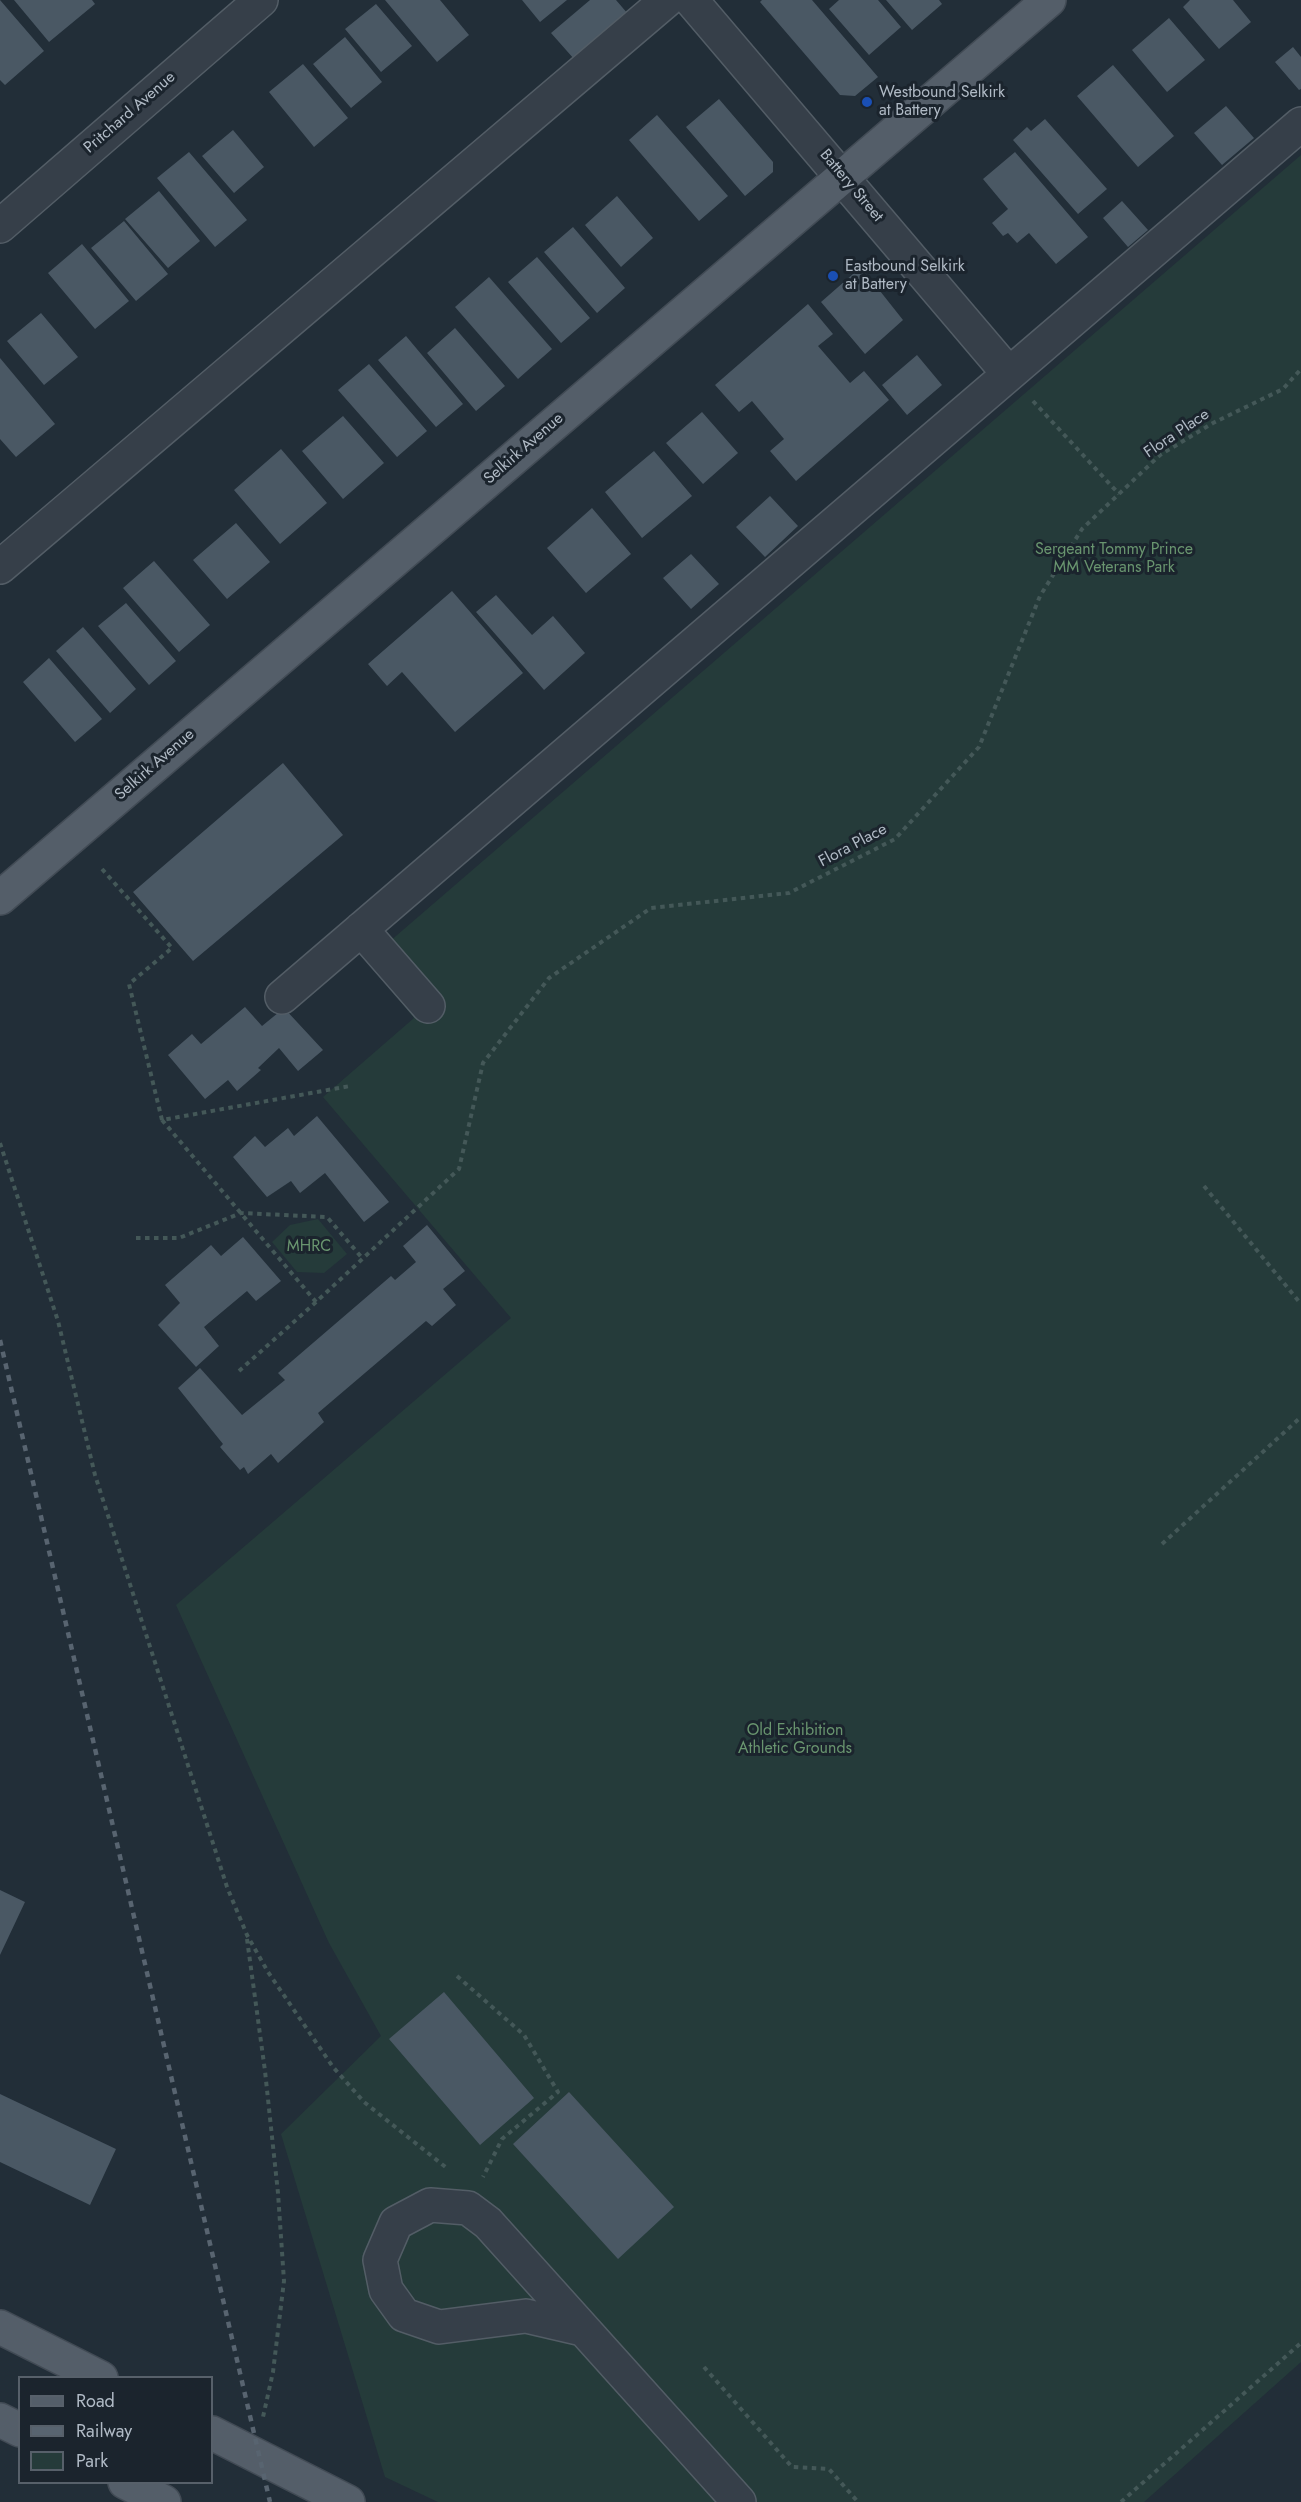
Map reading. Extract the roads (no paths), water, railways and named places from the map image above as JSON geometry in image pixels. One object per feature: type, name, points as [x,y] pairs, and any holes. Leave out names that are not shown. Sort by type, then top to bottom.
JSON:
[{"type":"main road","name":"Selkirk Avenue","points":[[0,898],[1049,0]]},
{"type":"main road","points":[[0,2327],[97,2376]]},
{"type":"main road","points":[[0,2420],[18,2429]]},
{"type":"main road","points":[[213,2434],[348,2502]]},
{"type":"main road","points":[[129,2484],[164,2502]]},
{"type":"street","name":"Pritchard Avenue","points":[[0,226],[261,0]]},
{"type":"street","points":[[0,567],[667,0]]},
{"type":"street","name":"Battery Street","points":[[691,0],[1009,374]]},
{"type":"street","points":[[282,997],[1301,124]]},
{"type":"street","points":[[361,929],[428,1006]]},
{"type":"street","points":[[582,2329],[526,2316],[439,2327],[404,2315],[386,2290],[380,2260],[396,2223],[430,2205],[468,2208],[488,2223],[739,2502]]},
{"type":"railway","points":[[0,1340],[270,2502]]},
{"type":"place","name":"Westbound Selkirk at Battery","points":[[867,102]]},
{"type":"place","name":"Eastbound Selkirk at Battery","points":[[833,276]]},
{"type":"park label","name":"Sergeant Tommy Prince MM Veterans Park","points":[[1114,559]]},
{"type":"park label","name":"MHRC","points":[[309,1247]]},
{"type":"park label","name":"Old Exhibition Athletic Grounds","points":[[795,1740]]}]
